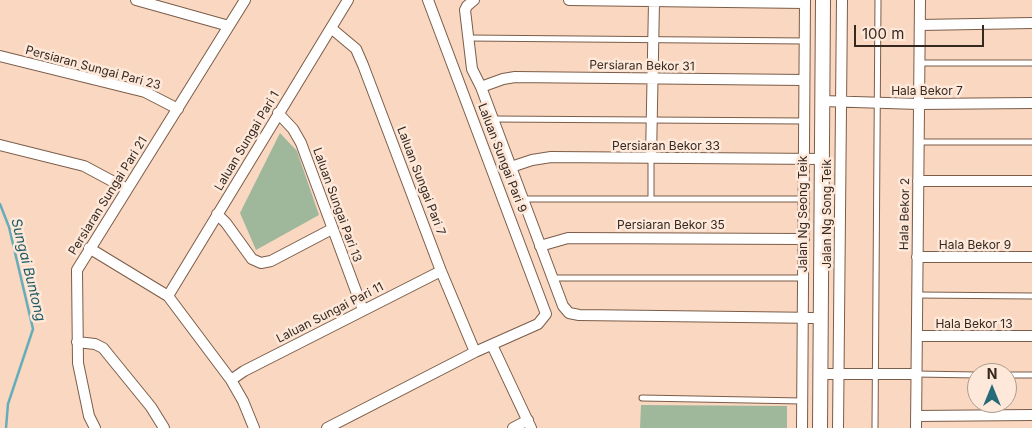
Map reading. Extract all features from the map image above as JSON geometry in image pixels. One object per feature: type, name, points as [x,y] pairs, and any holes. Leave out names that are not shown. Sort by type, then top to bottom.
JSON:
[{"type":"main road","name":"Jalan Ng Seong Teik","points":[[820,428],[823,0]]},
{"type":"street","points":[[136,0],[229,26]]},
{"type":"street","name":"Persiaran Sungai Pari 21","points":[[95,428],[89,416],[81,383],[77,342],[78,270],[89,248],[246,0]]},
{"type":"street","name":"Laluan Sungai Pari 1","points":[[168,296],[348,0]]},
{"type":"street","name":"Laluan Sungai Pari 9","points":[[428,0],[546,308],[546,314],[538,324],[492,345]]},
{"type":"street","points":[[474,0],[467,6],[466,10],[467,38],[472,69],[481,87],[563,306],[569,313],[579,315],[820,318]]},
{"type":"street","points":[[570,0],[654,2],[805,1]]},
{"type":"street","name":"Jalan Ng Song Teik","points":[[838,428],[842,0]]},
{"type":"street","name":"Hala Bekor 2","points":[[916,428],[920,0]]},
{"type":"street","name":"Jalan Ng Seong Teik","points":[[802,428],[805,1]]},
{"type":"street","points":[[651,158],[654,2]]},
{"type":"street","points":[[920,25],[1032,23]]},
{"type":"street","name":"Laluan Sungai Pari 7","points":[[331,28],[356,49],[441,271],[475,352]]},
{"type":"street","name":"Persiaran Sungai Pari 23","points":[[0,56],[145,92],[178,109]]},
{"type":"street","name":"Persiaran Bekor 31","points":[[481,87],[503,78],[515,77],[804,80]]},
{"type":"street","name":"Hala Bekor 7","points":[[822,102],[919,104],[1032,103]]},
{"type":"street","name":"Laluan Sungai Pari 13","points":[[278,113],[293,129],[301,143],[363,310]]},
{"type":"street","points":[[0,145],[84,166],[98,171],[127,189]]},
{"type":"street","name":"Persiaran Bekor 33","points":[[511,167],[532,160],[551,157],[822,159]]},
{"type":"street","points":[[918,181],[1032,181]]},
{"type":"street","points":[[217,214],[226,223],[252,259],[261,264],[271,262],[332,229]]},
{"type":"street","name":"Persiaran Bekor 35","points":[[540,246],[568,238],[804,239]]},
{"type":"street","points":[[89,248],[168,296],[231,380],[243,401],[254,428]]},
{"type":"street","name":"Hala Bekor 9","points":[[918,257],[1032,257]]},
{"type":"street","name":"Laluan Sungai Pari 11","points":[[231,380],[244,371],[441,271]]},
{"type":"street","name":"Hala Bekor 13","points":[[917,336],[1032,336]]},
{"type":"street","points":[[77,342],[95,344],[103,348],[151,407],[164,428]]},
{"type":"street","points":[[327,428],[492,345],[530,424],[513,428]]},
{"type":"street","points":[[820,374],[916,374]]},
{"type":"street","points":[[916,416],[1032,415]]},
{"type":"lane","points":[[875,428],[878,0]]},
{"type":"lane","points":[[467,38],[805,41]]},
{"type":"lane","points":[[920,63],[1032,62]]},
{"type":"lane","points":[[492,119],[804,121]]},
{"type":"lane","points":[[919,142],[1032,142]]},
{"type":"lane","points":[[651,158],[651,199]]},
{"type":"lane","points":[[522,199],[804,199]]},
{"type":"lane","points":[[552,278],[804,278]]},
{"type":"lane","points":[[917,295],[1032,296]]},
{"type":"lane","points":[[916,374],[967,375]]},
{"type":"lane","points":[[1017,375],[1032,375]]},
{"type":"lane","points":[[642,398],[803,401]]},
{"type":"green space","points":[[280,133],[297,151],[319,215],[256,250],[240,213]]},
{"type":"green space","points":[[641,405],[787,406],[787,428],[640,428]]},
{"type":"waterway","name":"Sungai Buntong","points":[[0,204],[9,227],[33,329],[8,404],[6,428]]}]
